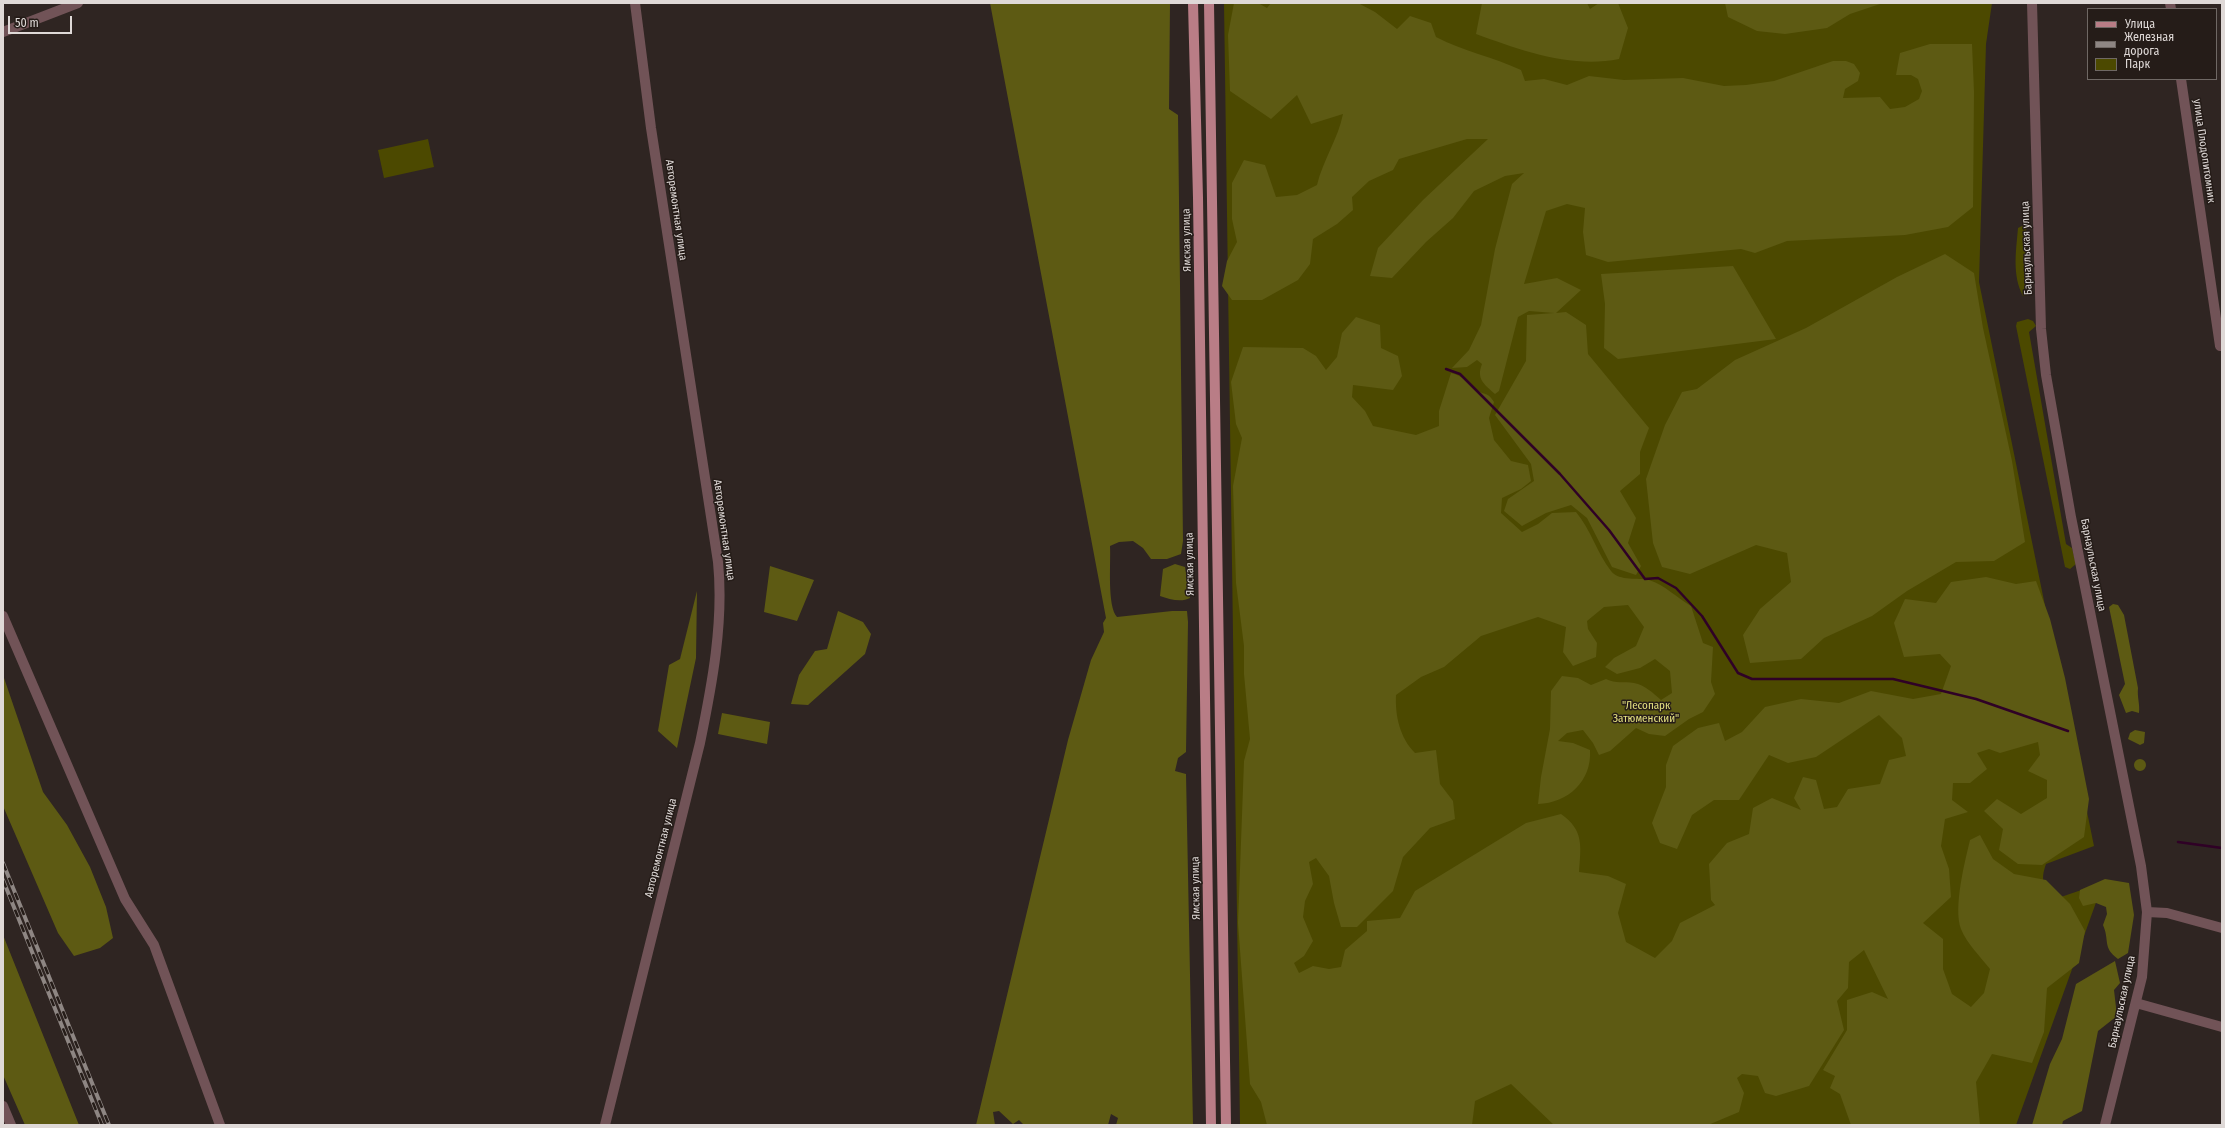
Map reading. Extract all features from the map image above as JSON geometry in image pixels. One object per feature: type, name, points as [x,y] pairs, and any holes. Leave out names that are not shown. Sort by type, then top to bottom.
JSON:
[{"type":"main road","name":"Ямская улица","points":[[1193,3],[1198,198],[1211,1125]]},
{"type":"main road","points":[[1209,3],[1226,1125]]},
{"type":"main road","points":[[1209,932],[1224,932]]},
{"type":"street","points":[[3,32],[78,3]]},
{"type":"street","name":"Авторемонтная улица","points":[[605,1125],[700,743],[708,705],[720,607],[718,562],[683,339],[635,3]]},
{"type":"street","name":"Барнаульская улица","points":[[2032,3],[2041,329],[2045,367],[2071,518],[2141,866],[2147,912],[2143,970],[2136,1003],[2104,1125]]},
{"type":"street","name":"улица Плодопитомник","points":[[2181,80],[2220,346]]},
{"type":"street","points":[[3,616],[125,899],[154,945],[220,1125]]},
{"type":"street","points":[[2147,912],[2167,913],[2222,928]]},
{"type":"street","points":[[2136,1003],[2222,1027]]},
{"type":"street","points":[[3,1106],[11,1125]]},
{"type":"green space","points":[[990,3],[1170,3],[1169,109],[1178,115],[1183,541],[1181,554],[1167,559],[1151,559],[1143,548],[1133,541],[1119,542],[1110,546],[1110,584],[1112,604],[1117,617],[1172,611],[1187,611],[1186,752],[1178,758],[1175,771],[1186,774],[1193,1125],[1116,1125],[1118,1118],[1111,1114],[1108,1125],[1024,1125],[1019,1120],[1013,1124],[999,1111],[993,1112],[995,1125],[976,1125],[1068,740],[1091,660],[1104,632],[1103,623],[1106,618]]},
{"type":"green space","name":"\"Лесопарк Затюменский\"","points":[[1224,3],[1992,3],[1986,44],[1979,282],[2094,846],[2046,864],[2043,880],[2049,891],[2058,898],[2096,885],[2098,897],[2016,1125],[1240,1125]]},
{"type":"green space","points":[[1234,3],[1258,3],[1267,8],[1271,3],[1358,3],[1375,12],[1397,29],[1410,16],[1431,23],[1436,37],[1521,70],[1525,81],[1544,79],[1567,85],[1589,76],[1624,80],[1683,78],[1724,86],[1746,85],[1774,81],[1833,61],[1846,61],[1854,64],[1860,73],[1858,81],[1845,89],[1843,98],[1880,97],[1890,109],[1905,107],[1919,99],[1922,91],[1918,79],[1911,75],[1896,75],[1900,53],[1930,44],[1972,44],[1974,92],[1973,207],[1948,227],[1905,235],[1787,241],[1755,253],[1741,249],[1608,262],[1586,255],[1583,232],[1585,208],[1567,204],[1546,211],[1524,284],[1557,278],[1581,290],[1556,313],[1566,312],[1586,325],[1588,354],[1649,428],[1640,452],[1640,474],[1620,491],[1636,518],[1628,543],[1641,566],[1636,575],[1612,567],[1587,518],[1571,505],[1546,513],[1522,526],[1504,511],[1508,499],[1534,481],[1531,464],[1495,415],[1526,361],[1527,315],[1554,313],[1529,311],[1518,317],[1499,391],[1495,394],[1482,381],[1480,369],[1482,364],[1477,360],[1467,367],[1452,368],[1469,350],[1481,325],[1495,249],[1512,184],[1524,173],[1505,176],[1474,191],[1453,218],[1426,242],[1392,278],[1370,276],[1378,248],[1423,200],[1488,139],[1467,139],[1399,159],[1393,170],[1369,181],[1352,197],[1353,210],[1337,224],[1313,239],[1310,264],[1298,280],[1262,300],[1232,300],[1222,286],[1227,261],[1237,242],[1232,219],[1232,183],[1244,160],[1265,165],[1276,197],[1297,195],[1317,185],[1338,132],[1343,114],[1311,124],[1297,95],[1271,119],[1230,91],[1228,35]]},
{"type":"green space","points":[[1482,3],[1587,3],[1590,9],[1599,3],[1618,3],[1628,28],[1619,59],[1583,62],[1565,60],[1528,52],[1476,34]]},
{"type":"green space","points":[[1725,3],[1883,3],[1850,14],[1827,28],[1785,34],[1757,31],[1728,17]]},
{"type":"green space","points":[[428,139],[434,167],[384,178],[378,150]]},
{"type":"green space","points":[[2026,224],[2028,295],[2023,296],[2017,280],[2016,255],[2018,228]]},
{"type":"green space","points":[[1945,254],[1974,273],[1983,328],[2012,461],[2025,542],[1994,561],[1956,562],[1907,591],[1872,616],[1824,638],[1801,659],[1750,663],[1743,635],[1760,609],[1791,582],[1787,553],[1756,545],[1690,574],[1662,567],[1653,543],[1646,479],[1665,425],[1682,392],[1697,389],[1735,360],[1806,328],[1897,277]]},
{"type":"green space","points":[[1733,266],[1776,339],[1618,359],[1604,348],[1605,304],[1601,274]]},
{"type":"green space","points":[[1356,317],[1380,325],[1381,348],[1398,356],[1402,376],[1393,390],[1353,385],[1352,397],[1365,411],[1373,426],[1416,435],[1439,426],[1439,411],[1451,373],[1462,378],[1482,393],[1490,396],[1494,402],[1489,418],[1494,440],[1511,461],[1528,465],[1531,481],[1521,489],[1502,498],[1501,513],[1522,532],[1538,524],[1552,513],[1576,512],[1586,526],[1611,571],[1619,577],[1645,579],[1655,582],[1691,606],[1703,643],[1713,647],[1711,682],[1715,694],[1703,712],[1689,719],[1665,736],[1649,734],[1636,728],[1610,751],[1599,755],[1593,743],[1583,730],[1567,733],[1558,741],[1573,743],[1590,750],[1590,761],[1587,771],[1576,788],[1568,795],[1549,803],[1538,804],[1541,777],[1550,729],[1551,691],[1562,676],[1578,678],[1591,685],[1606,679],[1634,683],[1645,687],[1661,700],[1672,693],[1670,671],[1655,659],[1640,668],[1617,674],[1605,667],[1614,658],[1636,646],[1644,627],[1628,605],[1604,607],[1587,621],[1588,629],[1597,643],[1596,657],[1573,666],[1563,652],[1566,627],[1538,617],[1481,636],[1444,667],[1421,677],[1396,695],[1396,711],[1402,734],[1410,747],[1415,753],[1436,750],[1440,784],[1453,801],[1455,819],[1430,828],[1403,857],[1393,891],[1357,927],[1341,927],[1334,903],[1329,876],[1316,858],[1309,862],[1313,884],[1305,901],[1303,917],[1313,941],[1304,956],[1294,963],[1299,973],[1313,966],[1329,969],[1341,967],[1345,950],[1367,931],[1367,921],[1400,918],[1415,891],[1526,823],[1561,814],[1574,826],[1579,839],[1579,872],[1608,876],[1626,884],[1618,913],[1626,942],[1655,958],[1672,941],[1680,923],[1715,905],[1711,900],[1709,864],[1727,843],[1749,834],[1753,808],[1772,798],[1801,810],[1794,798],[1803,777],[1816,780],[1824,809],[1837,807],[1848,789],[1880,784],[1889,760],[1906,756],[1902,738],[1879,715],[1816,757],[1788,763],[1769,755],[1739,800],[1714,800],[1692,815],[1677,849],[1660,843],[1652,823],[1666,787],[1666,765],[1673,746],[1698,728],[1719,723],[1725,741],[1742,732],[1765,707],[1801,699],[1839,703],[1871,691],[1913,699],[1941,694],[1951,666],[1940,654],[1904,657],[1894,623],[1905,599],[1936,603],[1951,582],[1986,577],[2016,584],[2036,581],[2050,619],[2065,678],[2089,799],[2084,837],[2042,865],[2018,864],[1999,850],[2003,829],[1984,811],[1997,799],[2021,814],[2047,798],[2047,780],[2028,771],[2040,755],[2038,742],[2000,753],[1989,749],[1977,753],[1987,769],[1970,783],[1953,783],[1952,800],[1968,812],[1945,819],[1941,846],[1949,869],[1951,897],[1923,923],[1943,939],[1943,969],[1952,994],[1971,1007],[1984,993],[1990,969],[1970,945],[1961,929],[1958,909],[1965,860],[1970,840],[1980,835],[1993,859],[2014,874],[2046,880],[2070,904],[2085,931],[2079,963],[2047,988],[2044,1032],[2032,1063],[1992,1054],[1976,1082],[1980,1125],[1851,1125],[1840,1094],[1830,1088],[1835,1076],[1823,1070],[1847,1030],[1847,1000],[1872,992],[1888,999],[1864,950],[1849,962],[1848,988],[1837,1001],[1844,1030],[1809,1086],[1776,1096],[1765,1093],[1758,1076],[1742,1074],[1737,1078],[1744,1093],[1739,1112],[1708,1125],[1554,1125],[1511,1084],[1475,1101],[1472,1125],[1267,1125],[1261,1102],[1250,1084],[1238,923],[1244,761],[1250,739],[1244,674],[1244,646],[1236,583],[1233,486],[1242,438],[1236,424],[1231,382],[1243,347],[1303,348],[1316,356],[1326,370],[1337,357],[1342,333]]},
{"type":"green space","points":[[2028,319],[2033,321],[2036,326],[2029,332],[2066,544],[2072,548],[2076,564],[2070,569],[2065,567],[2016,326],[2017,322]]},
{"type":"green space","points":[[1175,564],[1185,567],[1190,598],[1175,600],[1160,596],[1163,569]]},
{"type":"green space","points":[[770,566],[814,580],[797,621],[764,612]]},
{"type":"green space","points":[[697,591],[696,658],[677,748],[658,731],[669,665],[680,659]]},
{"type":"green space","points":[[2113,604],[2118,605],[2124,615],[2138,688],[2139,713],[2132,711],[2126,713],[2119,695],[2125,684],[2109,607]]},
{"type":"green space","points":[[838,611],[863,622],[871,634],[865,654],[808,705],[791,704],[799,675],[815,651],[827,649]]},
{"type":"green space","points":[[3,675],[43,792],[67,825],[90,867],[106,907],[113,938],[100,948],[74,956],[58,933],[3,806]]},
{"type":"green space","points":[[722,713],[770,722],[767,744],[718,734]]},
{"type":"green space","points":[[2135,730],[2145,732],[2144,743],[2140,745],[2128,739],[2130,733]]},
{"type":"green space","points":[[2140,759],[2144,761],[2146,765],[2144,769],[2140,771],[2136,769],[2134,765],[2136,761]]},
{"type":"green space","points":[[2105,879],[2129,883],[2134,915],[2128,953],[2118,959],[2110,951],[2107,944],[2103,925],[2107,914],[2106,907],[2096,903],[2083,906],[2079,898],[2080,890]]},
{"type":"green space","points":[[3,935],[79,1125],[25,1125],[3,1075]]},
{"type":"green space","points":[[2115,961],[2120,983],[2114,990],[2117,1016],[2098,1031],[2082,1111],[2063,1121],[2062,1125],[2032,1125],[2050,1064],[2062,1039],[2076,984]]},
{"type":"waterway","points":[[1446,369],[1460,374],[1560,474],[1609,530],[1645,579],[1658,578],[1676,588],[1702,616],[1738,673],[1752,679],[1893,679],[1976,699],[2068,731]]},
{"type":"waterway","points":[[2178,842],[2222,848]]},
{"type":"railway","points":[[3,863],[109,1125]]},
{"type":"railway","points":[[3,880],[102,1125]]}]
